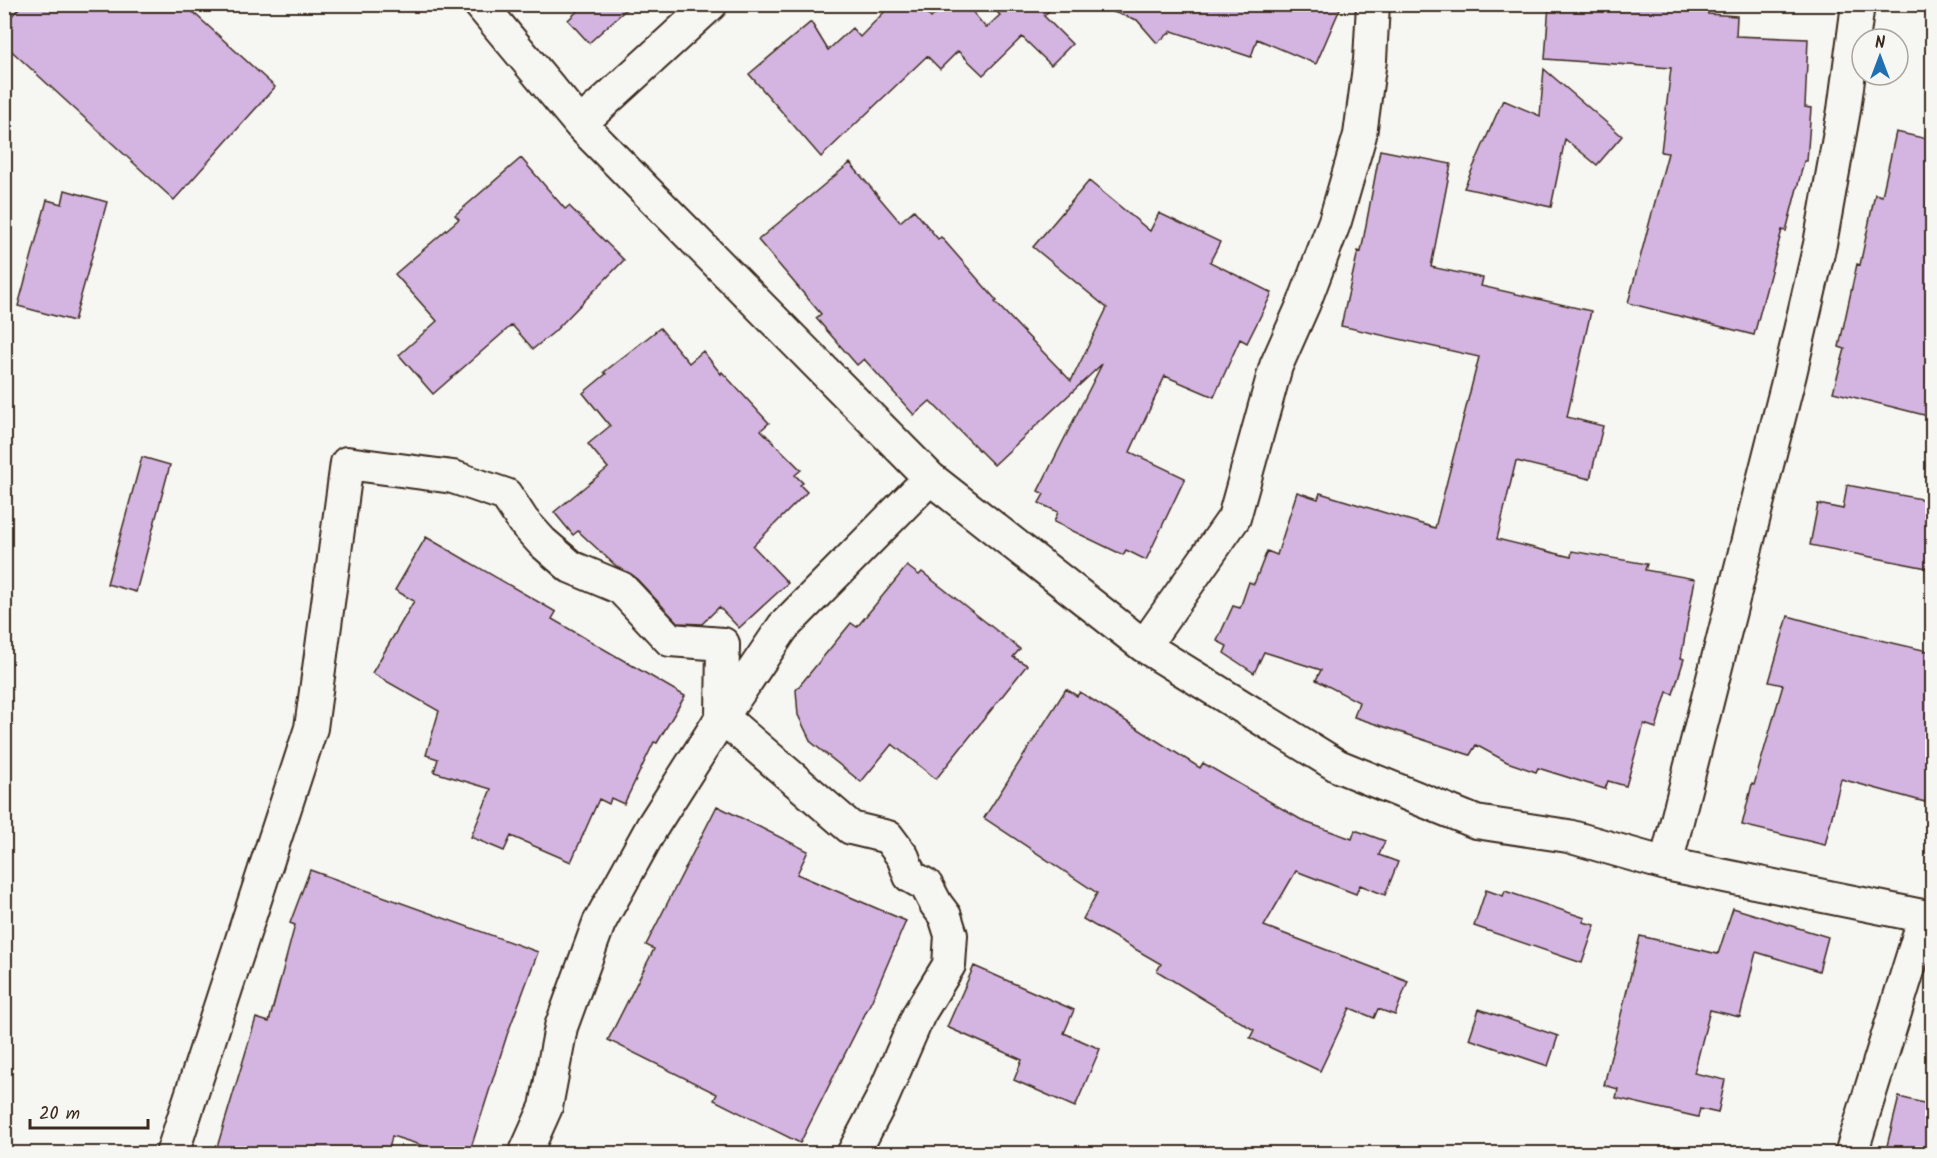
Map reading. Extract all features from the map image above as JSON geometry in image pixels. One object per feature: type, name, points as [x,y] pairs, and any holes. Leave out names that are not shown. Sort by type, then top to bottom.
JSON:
[{"type":"street","points":[[480,4],[580,124],[930,478],[1144,646],[1338,766],[1476,822],[1568,836],[1666,864],[1929,917],[1851,1154]]},
{"type":"street","points":[[580,124],[711,4]]},
{"type":"street","points":[[1144,646],[1234,518],[1276,366],[1304,303],[1335,221],[1360,135],[1370,60],[1373,4]]},
{"type":"street","points":[[1666,864],[1790,374],[1820,244],[1844,110],[1858,4]]},
{"type":"street","points":[[172,1154],[311,728],[347,463],[453,477],[506,495],[523,521],[542,542],[571,567],[621,588],[670,640],[723,644],[722,717]]},
{"type":"street","points":[[525,1154],[546,1107],[561,1027],[599,923],[652,827],[783,627],[930,478]]},
{"type":"street","points":[[722,717],[851,828],[888,837],[903,857],[910,876],[926,885],[945,916],[951,935],[950,965],[919,1014],[881,1101],[853,1154]]},
{"type":"building","points":[[23,4],[184,4],[275,87],[174,200],[4,44],[4,24]]},
{"type":"building","points":[[585,4],[632,4],[589,43],[568,20]]},
{"type":"building","points":[[892,4],[918,4],[931,18],[946,4],[966,4],[986,28],[1000,15],[989,4],[1055,4],[1044,16],[1072,44],[1051,65],[1022,37],[983,75],[958,51],[940,69],[927,56],[821,157],[749,74],[811,22],[828,50],[852,28],[860,37]]},
{"type":"building","points":[[1111,4],[1342,4],[1316,64],[1257,39],[1251,57],[1172,31],[1157,43],[1137,20],[1110,11]]},
{"type":"building","points":[[1549,4],[1708,4],[1708,14],[1737,16],[1736,36],[1808,39],[1805,107],[1811,108],[1807,161],[1804,161],[1786,231],[1782,230],[1754,335],[1628,303],[1668,153],[1661,152],[1671,68],[1545,59]]},
{"type":"building","points":[[1544,69],[1622,136],[1597,165],[1565,139],[1551,207],[1464,188],[1503,100],[1540,116]]},
{"type":"building","points":[[1896,132],[1932,140],[1932,417],[1833,392],[1845,349],[1839,347],[1857,264],[1860,265],[1875,194],[1882,196]]},
{"type":"building","points":[[1380,150],[1451,164],[1431,267],[1483,278],[1481,286],[1591,311],[1567,417],[1603,426],[1590,479],[1516,461],[1497,539],[1571,557],[1572,551],[1647,564],[1645,570],[1695,579],[1681,658],[1684,659],[1673,694],[1667,692],[1656,728],[1644,724],[1626,786],[1608,781],[1605,789],[1538,768],[1536,772],[1507,762],[1476,745],[1470,755],[1354,717],[1359,702],[1316,680],[1321,670],[1264,652],[1254,673],[1224,653],[1227,646],[1217,641],[1233,606],[1240,608],[1249,582],[1254,584],[1267,551],[1277,555],[1297,492],[1318,499],[1320,493],[1435,528],[1479,357],[1341,326],[1358,251],[1361,252]]},
{"type":"building","points":[[521,158],[565,209],[569,206],[624,260],[554,332],[533,349],[512,325],[433,394],[399,355],[437,321],[395,274],[459,219],[455,215]]},
{"type":"building","points":[[850,163],[900,222],[914,210],[938,239],[941,237],[997,301],[995,302],[1071,381],[1107,308],[1033,247],[1089,181],[1150,231],[1159,213],[1220,242],[1210,262],[1272,293],[1247,343],[1240,339],[1214,397],[1165,376],[1130,452],[1185,478],[1146,560],[1126,550],[1123,555],[1054,522],[1058,512],[1039,503],[1044,494],[1038,491],[1102,364],[994,465],[930,401],[914,415],[864,359],[857,365],[816,318],[821,314],[758,240]]},
{"type":"building","points":[[65,190],[107,202],[74,321],[18,306],[47,200],[62,204]]},
{"type":"building","points":[[660,328],[689,363],[703,351],[721,374],[722,372],[769,423],[761,430],[801,470],[795,475],[803,483],[800,485],[807,492],[753,546],[788,583],[739,628],[719,607],[702,624],[678,623],[634,576],[616,566],[578,531],[573,535],[554,512],[608,468],[588,444],[610,426],[583,393],[606,374],[604,372]]},
{"type":"building","points":[[142,457],[170,465],[136,592],[107,584]]},
{"type":"building","points":[[1847,485],[1932,501],[1932,569],[1810,545],[1818,504],[1843,509]]},
{"type":"building","points":[[426,537],[556,612],[552,619],[685,696],[657,743],[654,742],[624,804],[611,798],[609,804],[599,799],[571,862],[511,836],[504,851],[471,837],[491,789],[434,772],[438,759],[426,755],[439,711],[372,673],[414,601],[395,590]]},
{"type":"building","points":[[907,566],[919,575],[922,572],[1020,649],[1013,657],[1027,665],[936,779],[892,744],[861,782],[811,742],[798,715],[796,690],[851,623],[857,627]]},
{"type":"building","points":[[1788,616],[1932,652],[1932,774],[1925,802],[1841,779],[1825,845],[1742,825],[1752,784],[1754,785],[1783,685],[1769,682]]},
{"type":"building","points":[[1066,689],[1077,696],[1080,692],[1200,768],[1203,763],[1305,822],[1352,839],[1355,830],[1385,841],[1379,855],[1398,862],[1385,895],[1360,885],[1356,894],[1296,871],[1264,926],[1408,981],[1395,1015],[1378,1009],[1374,1018],[1350,1008],[1320,1071],[1250,1038],[1254,1030],[1157,971],[1161,964],[1083,919],[1097,893],[984,818]]},
{"type":"building","points":[[717,806],[808,851],[797,874],[906,921],[872,1000],[800,1143],[714,1100],[717,1094],[608,1040],[654,949],[646,945]]},
{"type":"building","points":[[310,870],[538,952],[507,1035],[469,1154],[449,1154],[392,1136],[388,1154],[215,1154],[256,1018],[269,1022],[295,925],[290,923]]},
{"type":"building","points":[[1486,890],[1503,896],[1505,891],[1585,918],[1583,922],[1595,925],[1582,963],[1474,926]]},
{"type":"building","points":[[1733,908],[1828,937],[1819,971],[1756,952],[1740,1017],[1710,1010],[1694,1073],[1725,1080],[1718,1113],[1700,1109],[1698,1117],[1616,1098],[1618,1089],[1604,1085],[1640,936],[1718,954]]},
{"type":"building","points":[[974,966],[1074,1010],[1064,1033],[1100,1049],[1075,1107],[1014,1080],[1022,1060],[947,1027]]},
{"type":"building","points":[[1479,1009],[1558,1036],[1548,1066],[1469,1039]]},
{"type":"building","points":[[1899,1097],[1932,1105],[1932,1154],[1885,1154]]}]
